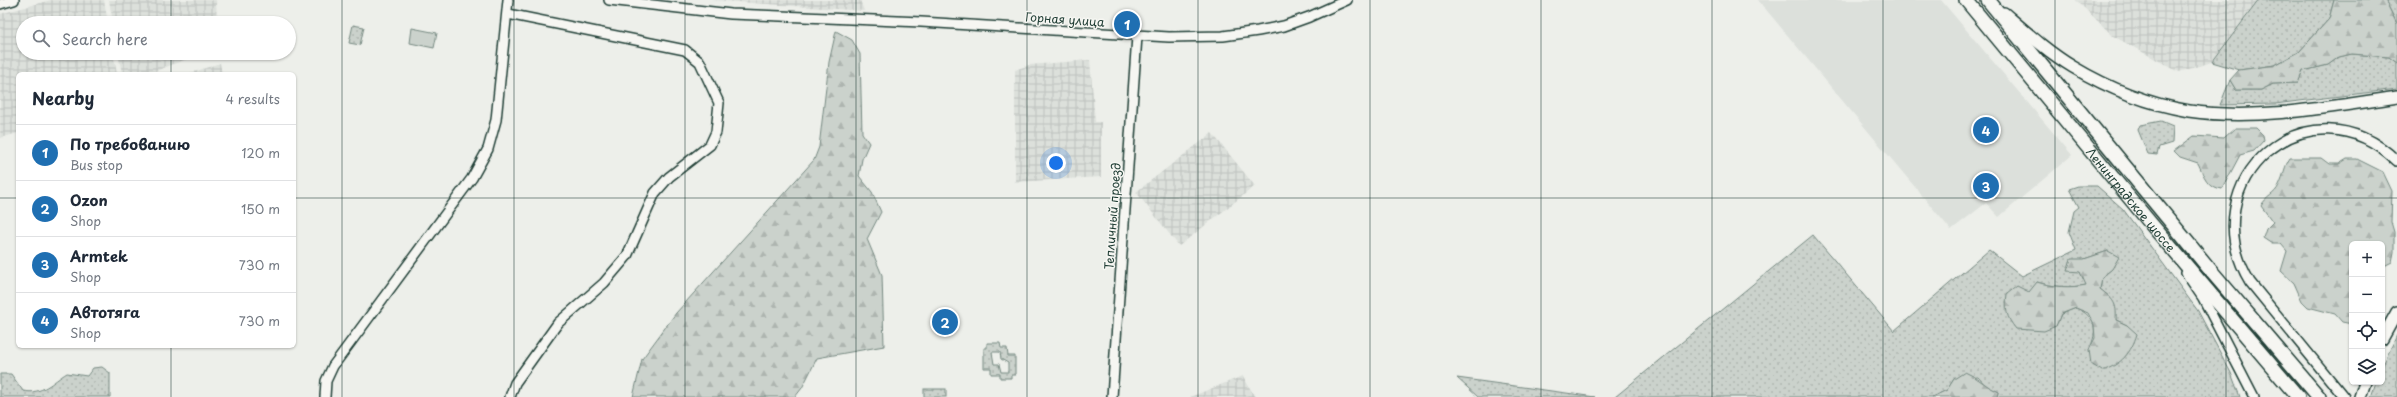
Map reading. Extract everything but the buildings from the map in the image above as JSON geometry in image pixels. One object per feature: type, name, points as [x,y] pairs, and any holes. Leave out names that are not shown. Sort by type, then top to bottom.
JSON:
[{"type":"highway","name":"Ленинградское шоссе","points":[[1988,0],[2212,272],[2319,397]]},
{"type":"highway","name":"Ленинградское шоссе","points":[[1970,5],[2152,225],[2298,397]]},
{"type":"main road","points":[[1988,0],[2074,67],[2139,98],[2164,105],[2190,111],[2249,113],[2312,108],[2397,97]]},
{"type":"main road","points":[[2385,333],[2397,312]]},
{"type":"street","points":[[0,4],[14,0]]},
{"type":"street","points":[[325,397],[326,381],[333,366],[472,178],[488,149],[496,120],[508,14],[508,0]]},
{"type":"street","name":"Горная улица","points":[[609,0],[731,14],[921,22],[1137,36],[1223,36],[1258,31],[1284,26],[1315,15],[1347,0]]},
{"type":"street","points":[[508,14],[685,50],[700,62],[719,103],[719,118],[716,132],[710,145],[669,177],[655,193],[627,256],[604,283],[558,323],[516,383],[510,397]]},
{"type":"street","name":"Тепличный проезд","points":[[1112,397],[1137,36]]},
{"type":"street","points":[[2344,397],[2250,282],[2241,268],[2234,239],[2236,200],[2247,176],[2268,151],[2294,135],[2310,131],[2344,131],[2359,135],[2374,142],[2397,161]]},
{"type":"street","points":[[2152,225],[2203,298],[2254,397]]},
{"type":"street","points":[[2388,327],[2397,308]]},
{"type":"shaded area","points":[[51,0],[104,0],[107,16],[16,16],[16,60],[114,60],[117,72],[16,72],[16,134],[0,138],[0,14]]},
{"type":"shaded area","points":[[109,0],[216,0],[217,16],[112,16]]},
{"type":"shaded area","points":[[711,0],[860,0],[864,11]]},
{"type":"shaded area","points":[[1758,0],[1941,0],[2072,155],[1999,217],[1986,203],[1951,230]]},
{"type":"shaded area","points":[[2076,0],[2259,0],[2212,62],[2179,72],[2113,36]]},
{"type":"shaded area","points":[[119,60],[184,60],[153,72],[122,72]]},
{"type":"shaded area","points":[[1090,60],[1095,122],[1101,122],[1101,177],[1015,182],[1015,70],[1029,65]]},
{"type":"shaded area","points":[[220,63],[222,72],[194,72]]},
{"type":"shaded area","points":[[1212,133],[1255,186],[1179,246],[1136,192]]},
{"type":"shaded area","points":[[1243,376],[1255,397],[1190,397]]},
{"type":"green space","points":[[2259,0],[2334,0],[2329,19],[2299,52],[2275,65],[2239,70],[2212,62]]},
{"type":"green space","points":[[2334,0],[2385,0],[2397,24],[2397,63],[2389,57],[2352,54],[2339,57],[2328,65],[2303,71],[2298,83],[2273,84],[2261,90],[2236,90],[2230,80],[2239,70],[2275,65],[2299,52],[2329,19]]},
{"type":"green space","points":[[2385,0],[2397,0],[2397,24]]},
{"type":"green space","points":[[353,25],[364,27],[360,45],[349,43]]},
{"type":"green space","points":[[412,28],[437,33],[434,48],[410,43]]},
{"type":"green space","points":[[836,31],[852,40],[860,54],[862,133],[869,143],[862,159],[859,176],[872,192],[881,212],[867,239],[882,275],[884,346],[817,358],[802,388],[795,397],[633,397],[642,359],[676,313],[814,160],[819,147],[829,62]]},
{"type":"green space","points":[[2351,54],[2389,57],[2397,63],[2397,89],[2275,104],[2220,105],[2230,80],[2236,90],[2261,90],[2273,84],[2298,83],[2303,71],[2328,65],[2339,57]]},
{"type":"green space","points":[[2161,121],[2173,126],[2172,143],[2159,147],[2157,155],[2148,154],[2138,130],[2140,125]]},
{"type":"green space","points":[[2235,128],[2256,128],[2263,135],[2264,140],[2254,151],[2240,155],[2222,189],[2209,184],[2198,163],[2180,157],[2174,151],[2194,136],[2224,138]]},
{"type":"green space","points":[[2290,158],[2321,158],[2329,164],[2339,164],[2347,159],[2357,159],[2383,172],[2392,191],[2391,222],[2394,232],[2394,252],[2392,262],[2385,266],[2385,241],[2349,241],[2349,323],[2342,322],[2335,314],[2308,307],[2302,301],[2294,283],[2281,271],[2287,251],[2281,244],[2272,244],[2263,238],[2266,229],[2273,222],[2261,206],[2277,188]]},
{"type":"green space","points":[[2078,186],[2097,186],[2123,209],[2198,311],[2231,373],[2240,397],[1998,397],[1999,392],[1987,387],[1978,377],[1954,379],[1947,390],[1932,397],[1615,397],[1813,235],[1894,331],[1989,250],[2022,276],[2076,250],[2069,232],[2074,211],[2079,207],[2069,189]],"holes":[[[2108,251],[2112,269],[2102,277],[2100,289],[2110,297],[2116,320],[2127,325],[2089,350],[2094,337],[2094,325],[2092,320],[2076,308],[2061,314],[2056,326],[2037,282],[2062,286],[2087,285],[2080,272],[2084,259]]]},
{"type":"green space","points":[[2108,251],[2119,257],[2112,269],[2102,277],[2100,289],[2114,302],[2116,320],[2127,325],[2137,334],[2132,347],[2125,357],[2115,365],[2102,371],[2091,364],[2089,350],[2095,338],[2094,325],[2088,313],[2076,308],[2061,314],[2056,326],[2044,331],[2016,329],[2010,321],[2007,313],[2007,294],[2017,286],[2029,292],[2037,282],[2062,286],[2086,285],[2080,272],[2067,271],[2071,259],[2084,259]]},
{"type":"green space","points":[[2397,335],[2397,397],[2371,397],[2375,385],[2385,385],[2385,361]]},
{"type":"green space","points":[[987,343],[1000,343],[1001,348],[1007,348],[1008,356],[1015,356],[1015,375],[1011,375],[1011,378],[1000,378],[1000,374],[991,374],[991,368],[984,368],[984,348],[987,348]],"holes":[[[992,352],[1000,352],[1001,359],[1008,363],[1008,372],[1001,372],[999,364],[994,364]]]},
{"type":"green space","points":[[102,367],[110,373],[110,397],[0,397],[0,374],[11,374],[23,391],[30,392],[47,387],[67,373],[87,376],[93,368]]},
{"type":"green space","points":[[1965,372],[1999,392],[1998,397],[1932,397],[1947,390],[1954,379]]},
{"type":"green space","points":[[1457,378],[1595,397],[1478,397]]},
{"type":"green space","points":[[924,389],[946,389],[946,397],[924,397]]},
{"type":"place","name":"По требованию","points":[[1127,24]]},
{"type":"place","name":"Автотяга","points":[[1986,130]]},
{"type":"place","name":"Armtek","points":[[1986,186]]},
{"type":"place","name":"Ozon","points":[[945,322]]}]
